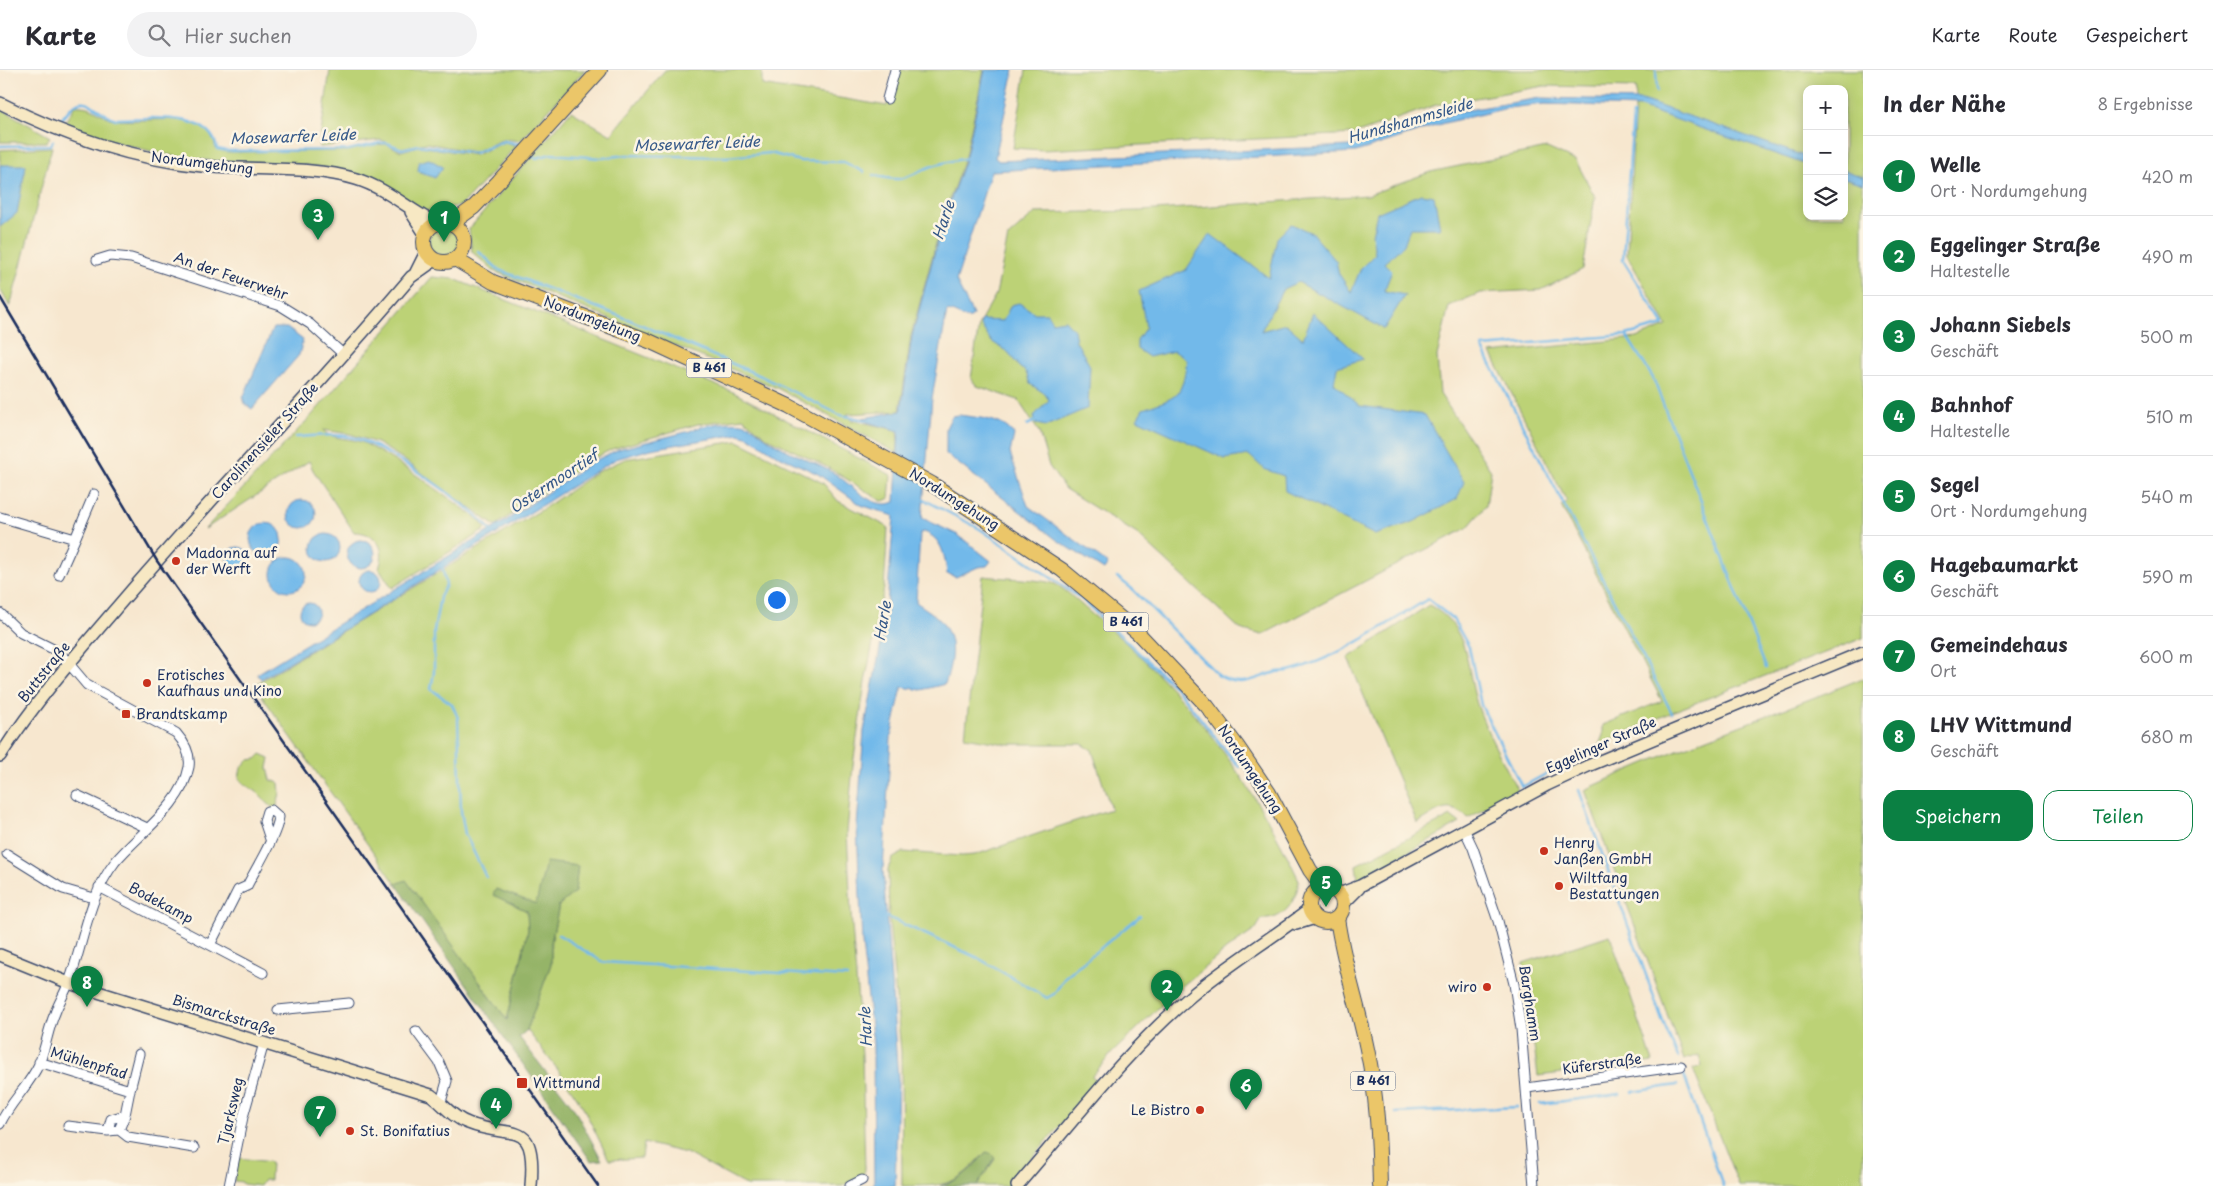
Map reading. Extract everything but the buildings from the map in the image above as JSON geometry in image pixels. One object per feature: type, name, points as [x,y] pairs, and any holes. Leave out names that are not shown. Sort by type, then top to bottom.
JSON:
[{"type":"main road","points":[[435,223],[425,234],[424,240],[430,256],[445,262],[459,256],[465,242],[457,227],[600,70]]},
{"type":"main road","name":"Nordumgehung","points":[[435,223],[457,227]]},
{"type":"main road","name":"Nordumgehung","points":[[459,256],[493,282],[649,341],[744,384],[890,460],[932,484],[1062,570],[1105,604],[1157,652],[1207,706],[1237,746],[1277,806],[1319,891]]},
{"type":"main road","points":[[1319,891],[1330,889],[1341,899],[1323,917]]},
{"type":"main road","name":"B 461","points":[[1319,891],[1310,904],[1323,917],[1342,950],[1356,998],[1373,1080],[1379,1138],[1380,1186]]},
{"type":"street","points":[[887,99],[895,70]]},
{"type":"street","name":"Nordumgehung","points":[[0,103],[68,134],[135,154],[200,166],[316,172],[354,178],[381,189],[406,207],[435,223]]},
{"type":"street","name":"Nordumgehung","points":[[406,207],[425,234]]},
{"type":"street","name":"An der Feuerwehr","points":[[98,260],[110,256],[131,258],[281,306],[310,324],[343,354]]},
{"type":"street","name":"Carolinensieler Straße","points":[[115,610],[430,256]]},
{"type":"street","points":[[59,575],[94,494]]},
{"type":"street","points":[[0,517],[75,539]]},
{"type":"street","name":"Buttstraße","points":[[0,756],[13,735],[68,664],[115,610]]},
{"type":"street","points":[[0,612],[21,633],[59,652],[86,685],[176,732],[186,747],[189,758],[185,779],[166,808],[115,863],[99,887],[69,983],[55,1013],[40,1062],[32,1077],[2,1111],[0,1124]]},
{"type":"street","name":"Eggelinger Straße","points":[[1341,899],[1360,886],[1465,831],[1547,785],[1863,652]]},
{"type":"street","points":[[77,796],[147,828]]},
{"type":"street","name":"Barghamm","points":[[1465,831],[1474,848],[1509,958],[1522,1029],[1534,1186]]},
{"type":"street","points":[[210,945],[238,890],[248,886],[270,839]]},
{"type":"street","points":[[6,854],[63,889],[94,898]]},
{"type":"street","name":"Bodekamp","points":[[99,887],[263,973]]},
{"type":"street","points":[[1017,1186],[1109,1079],[1171,1014],[1216,976],[1289,926],[1323,917]]},
{"type":"street","name":"Bismarckstraße","points":[[0,954],[69,983],[420,1090],[441,1102],[463,1121],[516,1134],[530,1146],[533,1161],[531,1186]]},
{"type":"street","points":[[278,1010],[349,1003]]},
{"type":"street","points":[[416,1031],[439,1062],[447,1081],[441,1102]]},
{"type":"street","name":"Tjarksweg","points":[[229,1186],[245,1109],[264,1043]]},
{"type":"street","name":"Mühlenpfad","points":[[120,1130],[140,1054]]},
{"type":"street","name":"Mühlenpfad","points":[[40,1062],[130,1090]]},
{"type":"street","name":"Küferstraße","points":[[1527,1088],[1681,1066]]},
{"type":"street","points":[[108,1131],[111,1119],[125,1115]]},
{"type":"street","points":[[68,1126],[108,1131],[120,1130],[128,1137],[194,1148]]},
{"type":"street","points":[[850,1186],[862,1180]]},
{"type":"green space","points":[[330,70],[585,70],[520,141],[504,139],[474,152],[426,143],[401,148],[381,140],[319,147]]},
{"type":"green space","points":[[665,70],[762,70],[762,85],[887,106],[897,70],[984,70],[965,156],[942,221],[911,336],[900,411],[847,414],[851,420],[897,430],[897,453],[777,388],[494,271],[472,252],[469,229],[571,111],[611,135]]},
{"type":"green space","points":[[1026,70],[1863,70],[1863,638],[1677,710],[1599,745],[1603,735],[1603,725],[1662,701],[1561,506],[1567,502],[1491,353],[1637,338],[1667,326],[1627,255],[1636,88],[1544,86],[1436,105],[1355,134],[1043,150],[1013,148]]},
{"type":"green space","points":[[75,106],[88,107],[114,119],[188,122],[200,126],[210,135],[216,149],[227,152],[348,151],[371,145],[387,144],[401,151],[419,146],[475,155],[505,142],[516,146],[461,206],[433,209],[423,213],[385,185],[355,174],[306,165],[180,157],[120,143],[63,125]]},
{"type":"green space","points":[[0,108],[50,137],[46,142],[0,142]]},
{"type":"green space","points":[[52,147],[10,307],[0,289],[0,150]]},
{"type":"green space","points":[[1547,148],[1576,161],[1595,197],[1583,269],[1541,290],[1480,293],[1449,306],[1437,356],[1440,394],[1491,471],[1486,506],[1467,528],[1262,635],[1240,629],[1137,534],[1065,489],[1049,466],[1039,432],[1018,400],[977,386],[971,379],[979,324],[996,294],[1008,237],[1035,213],[1141,211],[1368,195],[1430,172]]},
{"type":"green space","points":[[444,226],[455,230],[459,241],[455,252],[444,256],[433,252],[429,241],[433,230]]},
{"type":"green space","points":[[432,277],[454,279],[733,392],[891,475],[889,499],[882,501],[829,468],[768,438],[743,418],[698,424],[612,449],[585,463],[495,526],[400,457],[377,443],[350,434],[323,430],[332,436],[361,442],[381,452],[479,520],[486,529],[392,588],[379,568],[382,554],[378,542],[368,535],[354,532],[309,461],[205,529],[312,415]]},
{"type":"green space","points":[[738,441],[823,483],[838,501],[888,527],[884,588],[865,682],[853,765],[847,832],[862,1055],[865,1170],[862,1177],[842,1186],[747,1186],[686,1153],[644,1143],[642,1158],[609,1160],[582,1105],[527,1030],[551,964],[551,943],[559,905],[575,892],[536,905],[496,889],[494,895],[527,911],[528,930],[507,1020],[407,882],[396,884],[254,685],[546,507],[597,472],[625,459]]},
{"type":"green space","points":[[983,576],[1049,582],[1059,586],[1156,672],[1185,703],[1236,770],[1280,842],[1299,880],[1296,894],[1283,913],[1270,919],[1262,919],[1255,930],[1227,949],[1176,991],[1112,1053],[1092,1076],[1097,1083],[1008,1186],[977,1186],[995,1159],[986,1152],[966,1172],[950,1182],[902,1186],[901,1051],[889,921],[888,869],[892,859],[903,852],[962,856],[975,855],[1111,809],[1092,750],[1082,744],[1006,744],[965,737]]},
{"type":"green space","points":[[1429,605],[1443,614],[1453,625],[1459,636],[1468,662],[1473,689],[1481,715],[1518,791],[1468,818],[1455,810],[1449,809],[1437,812],[1417,823],[1348,658]]},
{"type":"green space","points":[[1863,678],[1863,1186],[1739,1186],[1693,1069],[1702,1066],[1699,1055],[1684,1060],[1585,790],[1653,760]]},
{"type":"green space","points":[[261,754],[270,758],[268,768],[271,780],[279,783],[280,793],[276,809],[239,778],[241,768],[248,760],[256,759]]},
{"type":"green space","points":[[1451,816],[1460,823],[1358,880],[1356,865]]},
{"type":"green space","points":[[546,862],[578,866],[575,892],[559,905],[551,943],[551,964],[527,1030],[519,1037],[573,1107],[602,1160],[591,1161],[396,884],[406,880],[507,1020],[528,930],[527,911],[493,895],[496,889],[536,904]]},
{"type":"green space","points":[[1610,935],[1653,1062],[1538,1076],[1523,963]]},
{"type":"green space","points":[[986,1152],[995,1158],[977,1186],[940,1186],[954,1181],[966,1173]]},
{"type":"green space","points":[[239,1158],[271,1162],[270,1180],[264,1180],[260,1186],[234,1181]]},
{"type":"water","name":"Harle","points":[[985,70],[1014,70],[995,158],[999,161],[1352,146],[1462,111],[1540,98],[1642,100],[1803,156],[1803,164],[1640,107],[1544,104],[1508,108],[1444,123],[1356,152],[991,171],[956,281],[973,315],[971,318],[968,318],[947,311],[932,398],[922,518],[958,535],[991,561],[987,566],[978,567],[956,577],[947,574],[944,554],[939,543],[930,535],[924,532],[920,533],[916,602],[943,624],[950,638],[952,654],[945,684],[921,690],[902,687],[891,737],[883,870],[898,1079],[895,1186],[874,1186],[873,1044],[862,943],[857,827],[864,731],[886,617],[894,516],[861,505],[818,474],[779,456],[749,437],[739,434],[651,449],[616,459],[360,620],[261,679],[257,674],[504,522],[592,462],[619,449],[710,425],[743,423],[749,425],[781,447],[832,472],[870,500],[886,504],[895,502],[899,431],[867,422],[863,418],[901,411],[912,336],[943,221],[966,156]]},
{"type":"water","points":[[429,159],[443,167],[435,178],[418,171],[419,162]]},
{"type":"water","points":[[0,165],[26,165],[17,213],[0,227]]},
{"type":"water","points":[[1848,171],[1863,177],[1863,184],[1848,179]]},
{"type":"water","points":[[1421,194],[1434,196],[1440,228],[1410,228],[1404,245],[1384,263],[1392,271],[1384,291],[1405,295],[1384,329],[1298,282],[1283,289],[1261,331],[1286,324],[1303,339],[1313,313],[1363,359],[1337,367],[1334,383],[1360,406],[1425,415],[1464,482],[1457,499],[1413,522],[1375,535],[1285,491],[1284,476],[1264,469],[1249,455],[1225,459],[1137,419],[1143,409],[1171,398],[1176,394],[1183,382],[1187,360],[1174,351],[1149,357],[1137,349],[1137,340],[1146,327],[1139,291],[1186,270],[1210,234],[1269,278],[1277,238],[1291,224],[1312,233],[1336,261],[1339,274],[1351,292],[1361,268],[1375,254],[1372,235],[1377,213]]},
{"type":"water","points":[[1019,303],[1035,313],[1047,313],[1052,322],[1065,320],[1074,330],[1076,341],[1090,366],[1088,408],[1046,426],[1036,424],[1034,416],[1049,400],[1044,393],[1030,384],[1026,372],[1019,367],[1009,353],[991,341],[980,324],[982,320],[1003,321],[1011,305]]},
{"type":"water","points":[[273,328],[287,328],[303,340],[299,355],[252,409],[244,403],[243,398]]},
{"type":"water","points":[[959,415],[997,422],[1009,429],[1014,435],[1010,453],[1028,506],[1108,564],[1104,570],[1057,540],[946,454],[946,428],[952,416]]},
{"type":"water","points":[[302,500],[312,504],[316,514],[312,524],[302,528],[292,524],[288,514],[292,504]]},
{"type":"water","points":[[266,523],[278,527],[282,539],[278,551],[266,555],[254,551],[250,539],[254,527]]},
{"type":"water","points":[[326,534],[336,538],[340,548],[336,558],[326,562],[316,558],[312,548],[316,538]]},
{"type":"water","points":[[361,540],[371,544],[375,554],[371,564],[361,568],[351,564],[347,554],[351,544]]},
{"type":"water","points":[[238,547],[246,550],[249,558],[246,566],[238,569],[230,566],[227,558],[230,550]]},
{"type":"water","points":[[289,557],[301,562],[306,574],[301,586],[289,591],[277,586],[272,574],[277,562]]},
{"type":"water","points":[[370,570],[378,573],[381,581],[378,589],[370,592],[362,589],[359,581],[362,573]]},
{"type":"water","points":[[305,603],[313,603],[318,608],[316,619],[305,621],[300,616],[300,608]]},
{"type":"waterway","points":[[1656,70],[1657,91]]},
{"type":"waterway","name":"Mosewarfer Leide","points":[[61,120],[69,109],[82,102],[116,119],[175,119],[203,127],[212,136],[217,149],[228,151],[348,150],[387,143],[402,149],[419,145],[474,153],[504,141],[518,144]]},
{"type":"waterway","points":[[1633,114],[1623,260],[1664,325],[1626,335],[1482,347],[1672,713]]},
{"type":"waterway","name":"Mosewarfer Leide","points":[[0,146],[50,145],[53,141]]},
{"type":"waterway","name":"Mosewarfer Leide","points":[[529,155],[536,158],[551,154],[601,158],[626,155],[727,157],[770,153],[800,161],[844,162],[864,172]]},
{"type":"waterway","name":"Mosewarfer Leide","points":[[873,175],[889,179],[900,179],[935,165],[967,158]]},
{"type":"waterway","points":[[478,251],[499,270],[630,320],[761,376],[840,415],[866,420]]},
{"type":"waterway","points":[[1626,335],[1653,378],[1766,668]]},
{"type":"waterway","points":[[1027,425],[1038,420]]},
{"type":"waterway","points":[[296,437],[345,436],[375,446],[430,480],[467,508],[491,531]]},
{"type":"waterway","points":[[921,498],[980,529],[1082,599],[1177,689],[1239,767]]},
{"type":"waterway","points":[[442,565],[446,585],[440,597],[434,631],[434,672],[431,689],[452,704],[458,718],[461,811],[465,834],[486,877]]},
{"type":"waterway","points":[[1117,577],[1131,588],[1219,676],[1235,682],[1248,681],[1310,665],[1345,649],[1428,599],[1453,619],[1469,647],[1481,705],[1522,787],[1566,763],[1568,768]]},
{"type":"waterway","points":[[1579,790],[1663,1022],[1678,1057]]},
{"type":"waterway","points":[[883,915],[978,958],[1047,998],[1054,994],[1066,976],[1140,916]]},
{"type":"waterway","points":[[559,935],[603,962],[847,977]]},
{"type":"waterway","points":[[1683,1072],[1723,1186]]},
{"type":"waterway","points":[[1633,1092],[1677,1085]]},
{"type":"waterway","points":[[1540,1104],[1620,1094]]},
{"type":"waterway","points":[[1396,1113],[1517,1107]]},
{"type":"railway","points":[[0,297],[157,561],[598,1186]]},
{"type":"place","name":"Johann Siebels","points":[[318,240]]},
{"type":"place","name":"Welle","points":[[444,242]]},
{"type":"place","name":"Madonna auf der Werft","points":[[176,561]]},
{"type":"place","name":"Erotisches Kaufhaus und Kino","points":[[147,683]]},
{"type":"place","name":"Brandtskamp","points":[[126,714]]},
{"type":"place","name":"Henry Janßen GmbH","points":[[1544,851]]},
{"type":"place","name":"Wiltfang Bestattungen","points":[[1559,886]]},
{"type":"place","name":"Segel","points":[[1326,907]]},
{"type":"place","name":"wiro","points":[[1487,987]]},
{"type":"place","name":"LHV Wittmund","points":[[87,1007]]},
{"type":"place","name":"Eggelinger Straße","points":[[1167,1011]]},
{"type":"place","name":"Wittmund","points":[[522,1083]]},
{"type":"place","name":"Le Bistro","points":[[1200,1110]]},
{"type":"place","name":"Hagebaumarkt","points":[[1246,1110]]},
{"type":"place","name":"Bahnhof","points":[[496,1129]]},
{"type":"place","name":"St. Bonifatius","points":[[350,1131]]},
{"type":"place","name":"Gemeindehaus","points":[[320,1137]]},
{"type":"water label","name":"Hundshammsleide","points":[[1410,121]]},
{"type":"water label","name":"Ostermoortief","points":[[554,482]]}]
